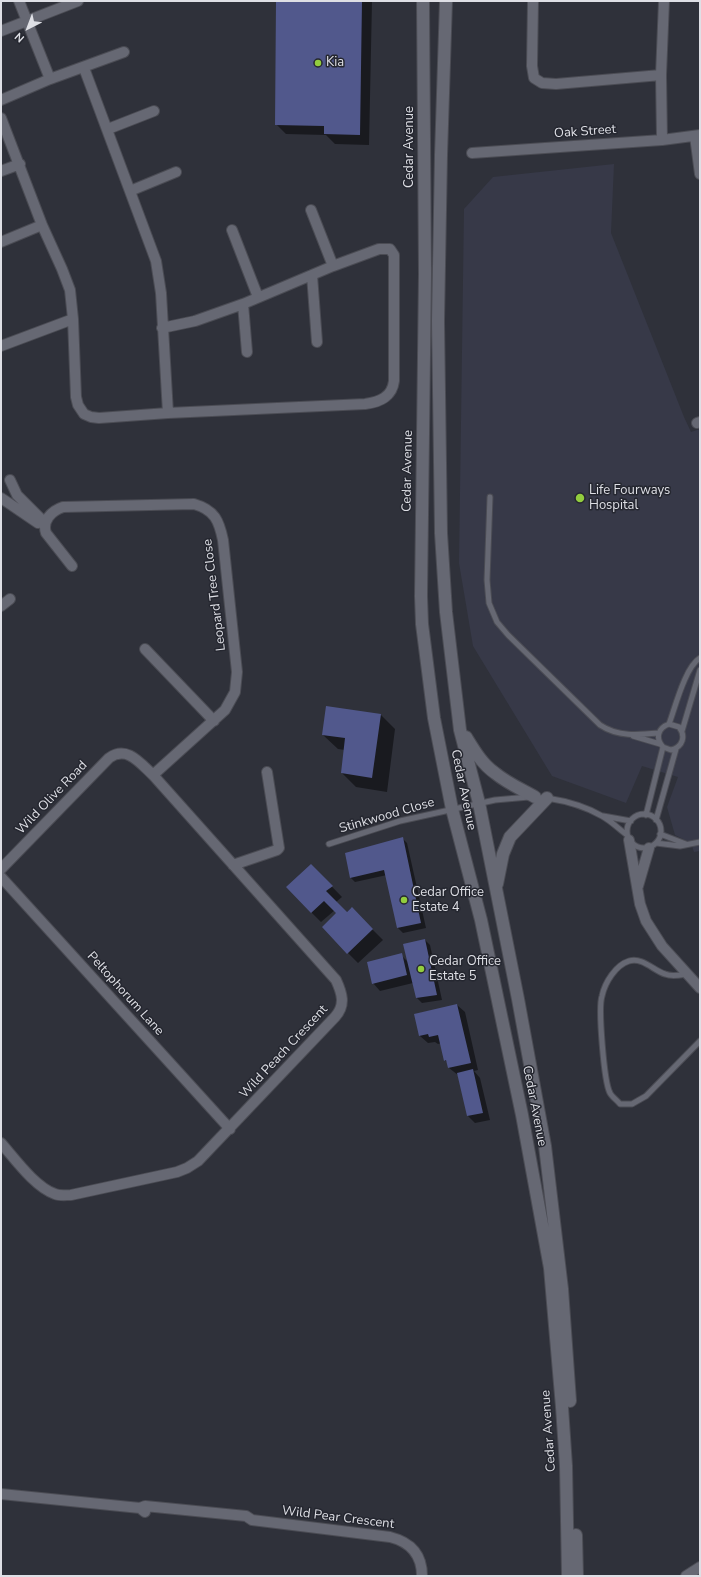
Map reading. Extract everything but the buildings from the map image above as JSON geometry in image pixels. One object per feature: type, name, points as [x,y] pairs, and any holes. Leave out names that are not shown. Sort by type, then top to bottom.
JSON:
[{"type":"main road","name":"Cedar Avenue","points":[[424,1],[424,274],[420,596],[422,624],[429,686],[452,809],[476,898],[522,1115],[550,1268],[566,1466],[568,1576]]},
{"type":"main road","name":"Cedar Avenue","points":[[446,1],[438,320],[441,533],[446,612],[460,730],[479,803],[518,999],[546,1154],[562,1290],[570,1393],[577,1576]]},
{"type":"main road","points":[[460,730],[477,754],[494,772],[504,780],[541,797],[510,838],[503,854],[496,888]]},
{"type":"street","points":[[19,1],[50,79]]},
{"type":"street","points":[[1,31],[78,1]]},
{"type":"street","points":[[533,1],[532,66],[534,78],[539,82],[556,84],[661,74]]},
{"type":"street","points":[[662,140],[661,74],[664,1]]},
{"type":"street","points":[[1,100],[50,79],[84,68],[124,52]]},
{"type":"street","points":[[84,68],[150,241],[159,271],[168,413]]},
{"type":"street","points":[[108,129],[154,111]]},
{"type":"street","points":[[1,118],[20,164],[42,225],[70,290],[73,319],[76,397],[78,405],[84,414],[91,417],[99,418],[168,413],[375,403],[387,396],[393,386],[394,381],[395,259],[393,251],[387,248],[379,249],[333,266],[243,304],[195,321],[162,328]]},
{"type":"street","points":[[698,136],[700,174]]},
{"type":"street","name":"Oak Street","points":[[472,153],[662,140],[698,136]]},
{"type":"street","points":[[1,172],[20,164]]},
{"type":"street","points":[[130,190],[176,172]]},
{"type":"street","points":[[311,210],[333,266]]},
{"type":"street","points":[[1,242],[42,225]]},
{"type":"street","points":[[232,230],[258,297]]},
{"type":"street","points":[[312,276],[317,342]]},
{"type":"street","points":[[243,304],[247,352]]},
{"type":"street","points":[[1,346],[73,319]]},
{"type":"street","points":[[10,480],[17,495],[45,525],[46,534],[72,566]]},
{"type":"street","points":[[1,498],[45,525]]},
{"type":"street","name":"Leopard Tree Close","points":[[45,525],[52,513],[64,507],[194,504],[211,511],[220,527],[223,540],[237,672],[235,692],[225,710],[153,775]]},
{"type":"street","points":[[1,606],[10,599]]},
{"type":"street","points":[[145,649],[214,721]]},
{"type":"street","name":"Wild Peach Crescent","points":[[1,1143],[36,1181],[56,1194],[71,1195],[177,1172],[198,1161],[340,1012],[342,1002],[340,988],[336,980],[153,775],[126,753]]},
{"type":"street","name":"Wild Olive Road","points":[[1,869],[109,758],[115,754],[126,753]]},
{"type":"street","points":[[233,865],[279,848],[267,772]]},
{"type":"street","points":[[628,837],[642,914],[652,931],[687,974],[700,987]]},
{"type":"street","points":[[637,888],[652,845]]},
{"type":"street","name":"Peltophorum Lane","points":[[1,877],[230,1129]]},
{"type":"street","name":"Wild Pear Crescent","points":[[1,1494],[140,1508],[146,1512],[197,1514],[247,1523],[252,1520],[400,1539],[407,1543],[415,1552],[422,1569],[422,1576]]},
{"type":"street","points":[[686,1576],[700,1567]]},
{"type":"lane","points":[[490,497],[487,580],[489,603],[497,622],[508,636],[600,725],[615,733],[630,735],[671,750],[676,749]]},
{"type":"lane","points":[[646,815],[662,746],[658,737],[659,733],[661,729],[669,724],[688,672],[694,663],[700,658]]},
{"type":"lane","points":[[656,820],[676,749],[683,741],[682,731],[700,670]]},
{"type":"lane","points":[[669,724],[674,725],[682,731]]},
{"type":"lane","points":[[630,735],[659,733]]},
{"type":"lane","name":"Stinkwood Close","points":[[328,844],[400,821],[495,800],[541,797],[574,804],[602,816]]},
{"type":"lane","points":[[628,837],[628,825],[631,821],[640,815],[646,815],[656,820],[660,829],[660,834],[652,845]]},
{"type":"lane","points":[[602,816],[631,821]]},
{"type":"lane","points":[[602,816],[628,837],[637,847],[652,845],[674,846],[700,842]]},
{"type":"lane","points":[[660,834],[678,842],[689,844]]},
{"type":"lane","points":[[687,974],[675,976],[665,974],[642,962],[630,961],[616,969],[606,984],[601,996],[600,1015],[605,1070],[610,1092],[620,1104],[632,1104],[646,1096],[700,1041]]},
{"type":"shaded area","name":"Life Fourways Hospital","points":[[614,164],[611,233],[684,417],[691,432],[700,429],[700,851],[694,852],[691,843],[675,835],[667,807],[678,777],[642,766],[626,803],[552,776],[473,646],[459,563],[464,209],[493,177]]},
{"type":"place","name":"Kia","points":[[318,63]]},
{"type":"place","name":"Life Fourways Hospital","points":[[580,498]]},
{"type":"place","name":"Cedar Office Estate 4","points":[[404,900]]},
{"type":"place","name":"Cedar Office Estate 5","points":[[421,969]]}]
